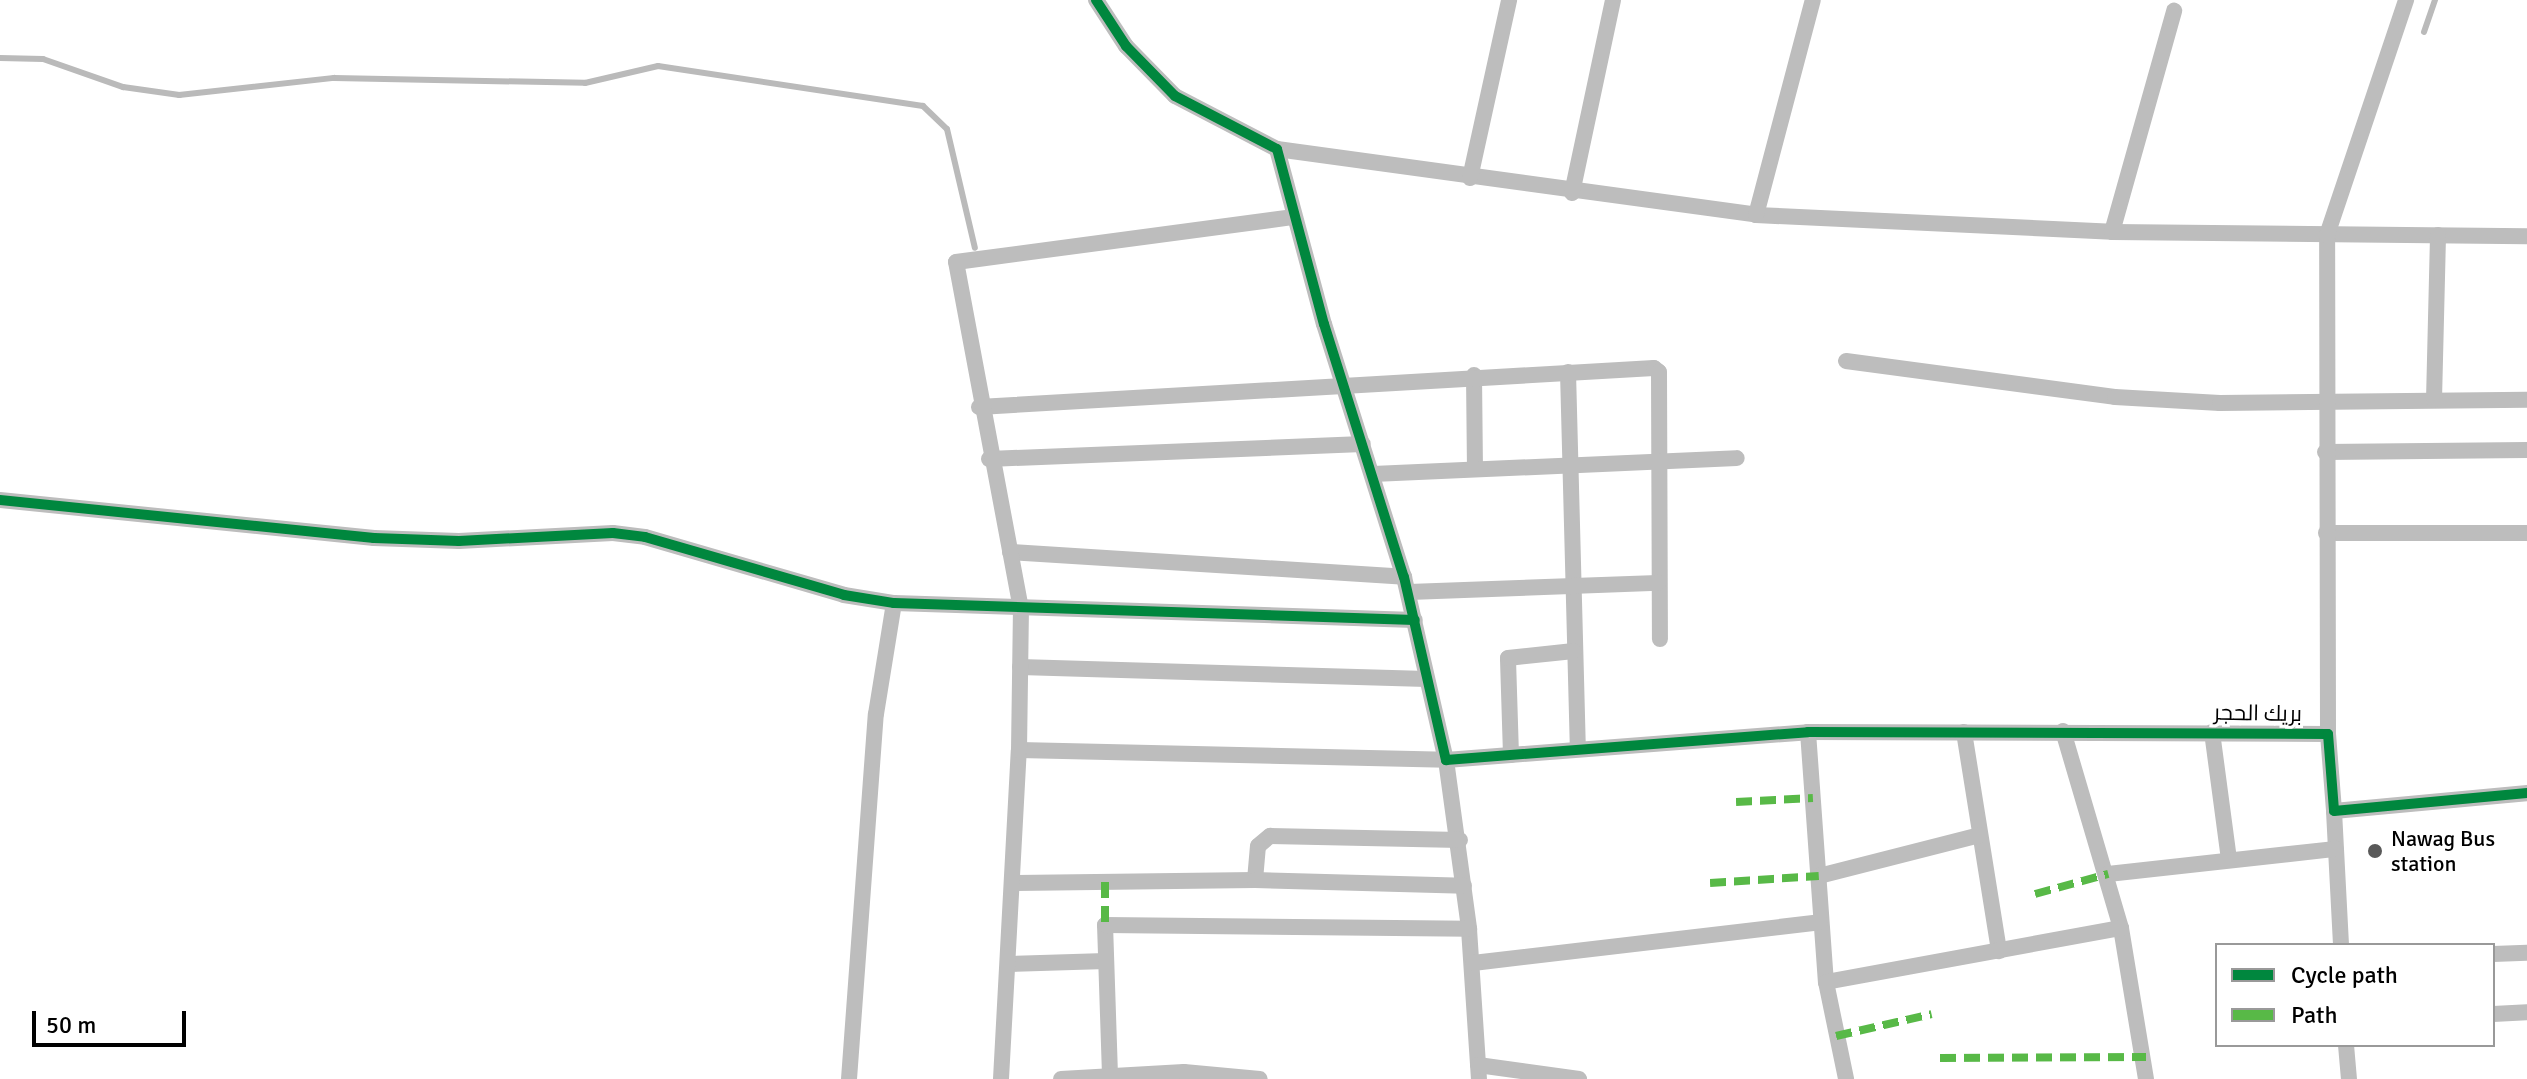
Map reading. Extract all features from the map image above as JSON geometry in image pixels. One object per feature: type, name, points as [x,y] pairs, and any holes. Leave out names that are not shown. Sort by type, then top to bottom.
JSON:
[{"type":"street","points":[[1096,0],[1126,46],[1175,96],[1277,149],[1572,193],[1756,215],[2112,232],[2527,236]]},
{"type":"street","points":[[1470,178],[1509,0]]},
{"type":"street","points":[[1572,193],[1613,0]]},
{"type":"street","points":[[1756,215],[1813,0]]},
{"type":"street","points":[[2328,734],[2324,403],[2327,235],[2406,0]]},
{"type":"street","points":[[2112,232],[2174,11]]},
{"type":"street","points":[[1277,149],[1294,217],[1406,585],[1446,760],[1460,840],[1473,963],[1479,1072],[1579,1079]]},
{"type":"street","points":[[1001,1079],[1019,750],[1021,609],[989,459],[955,269],[961,258],[1294,217]]},
{"type":"street","points":[[2434,400],[2438,235]]},
{"type":"street","points":[[1846,361],[2115,397],[2324,403],[2527,400]]},
{"type":"street","points":[[979,407],[1474,375],[1658,369],[1656,457],[1660,639]]},
{"type":"street","points":[[1568,372],[1578,749]]},
{"type":"street","points":[[1474,375],[1475,467]]},
{"type":"street","points":[[989,459],[1363,444]]},
{"type":"street","points":[[2325,452],[2527,450]]},
{"type":"street","points":[[1373,474],[1656,457],[1737,458]]},
{"type":"street","points":[[0,500],[374,538],[459,541],[613,533],[645,537],[844,595],[894,603],[1415,620]]},
{"type":"street","points":[[2326,533],[2527,533]]},
{"type":"street","points":[[1010,552],[1406,585],[1572,587],[1658,583]]},
{"type":"street","points":[[849,1079],[876,714],[894,603]]},
{"type":"street","points":[[1511,755],[1508,658],[1574,651]]},
{"type":"street","points":[[1020,667],[1427,679]]},
{"type":"street","points":[[2063,731],[2108,874],[2121,928],[2146,1079]]},
{"type":"street","points":[[1808,732],[1826,982],[1846,1079]]},
{"type":"street","name":"بريك الحجر","points":[[1019,750],[1446,760],[1808,732],[2328,734],[2341,943]]},
{"type":"street","points":[[1964,732],[1999,951]]},
{"type":"street","points":[[2212,732],[2229,860]]},
{"type":"street","points":[[2334,811],[2527,793]]},
{"type":"street","points":[[1819,876],[1980,835]]},
{"type":"street","points":[[1255,880],[1258,846],[1270,836],[1460,840]]},
{"type":"street","points":[[2108,874],[2336,849]]},
{"type":"street","points":[[1012,883],[1255,880],[1464,886]]},
{"type":"street","points":[[1473,963],[1820,922]]},
{"type":"street","points":[[1110,1075],[1105,925],[1469,929]]},
{"type":"street","points":[[1826,982],[2121,928]]},
{"type":"street","points":[[2495,954],[2527,953]]},
{"type":"street","points":[[1009,964],[1106,961]]},
{"type":"street","points":[[2495,1014],[2527,1012]]},
{"type":"street","points":[[2346,1047],[2349,1079]]},
{"type":"street","points":[[1061,1079],[1110,1075],[1260,1079]]},
{"type":"waterway","points":[[2424,32],[2435,0]]},
{"type":"waterway","points":[[0,58],[43,59],[123,87],[179,95],[334,78],[585,83],[658,66],[923,106],[947,129],[975,248]]},
{"type":"marked path","points":[[1736,802],[1813,798]]},
{"type":"marked path","points":[[2035,894],[2108,874]]},
{"type":"marked path","points":[[1710,883],[1819,876]]},
{"type":"marked path","points":[[1105,882],[1105,925]]},
{"type":"marked path","points":[[1836,1036],[1932,1014]]},
{"type":"marked path","points":[[1940,1058],[2146,1057]]},
{"type":"cycle path","points":[[1096,0],[1126,46],[1175,96],[1277,149],[1324,324],[1404,577],[1446,760],[1808,732],[2328,734],[2334,811],[2527,793]]},
{"type":"cycle path","points":[[0,500],[374,538],[459,541],[613,533],[645,537],[844,595],[894,603],[1415,620]]},
{"type":"place","name":"Nawag Bus station","points":[[2375,851]]}]
